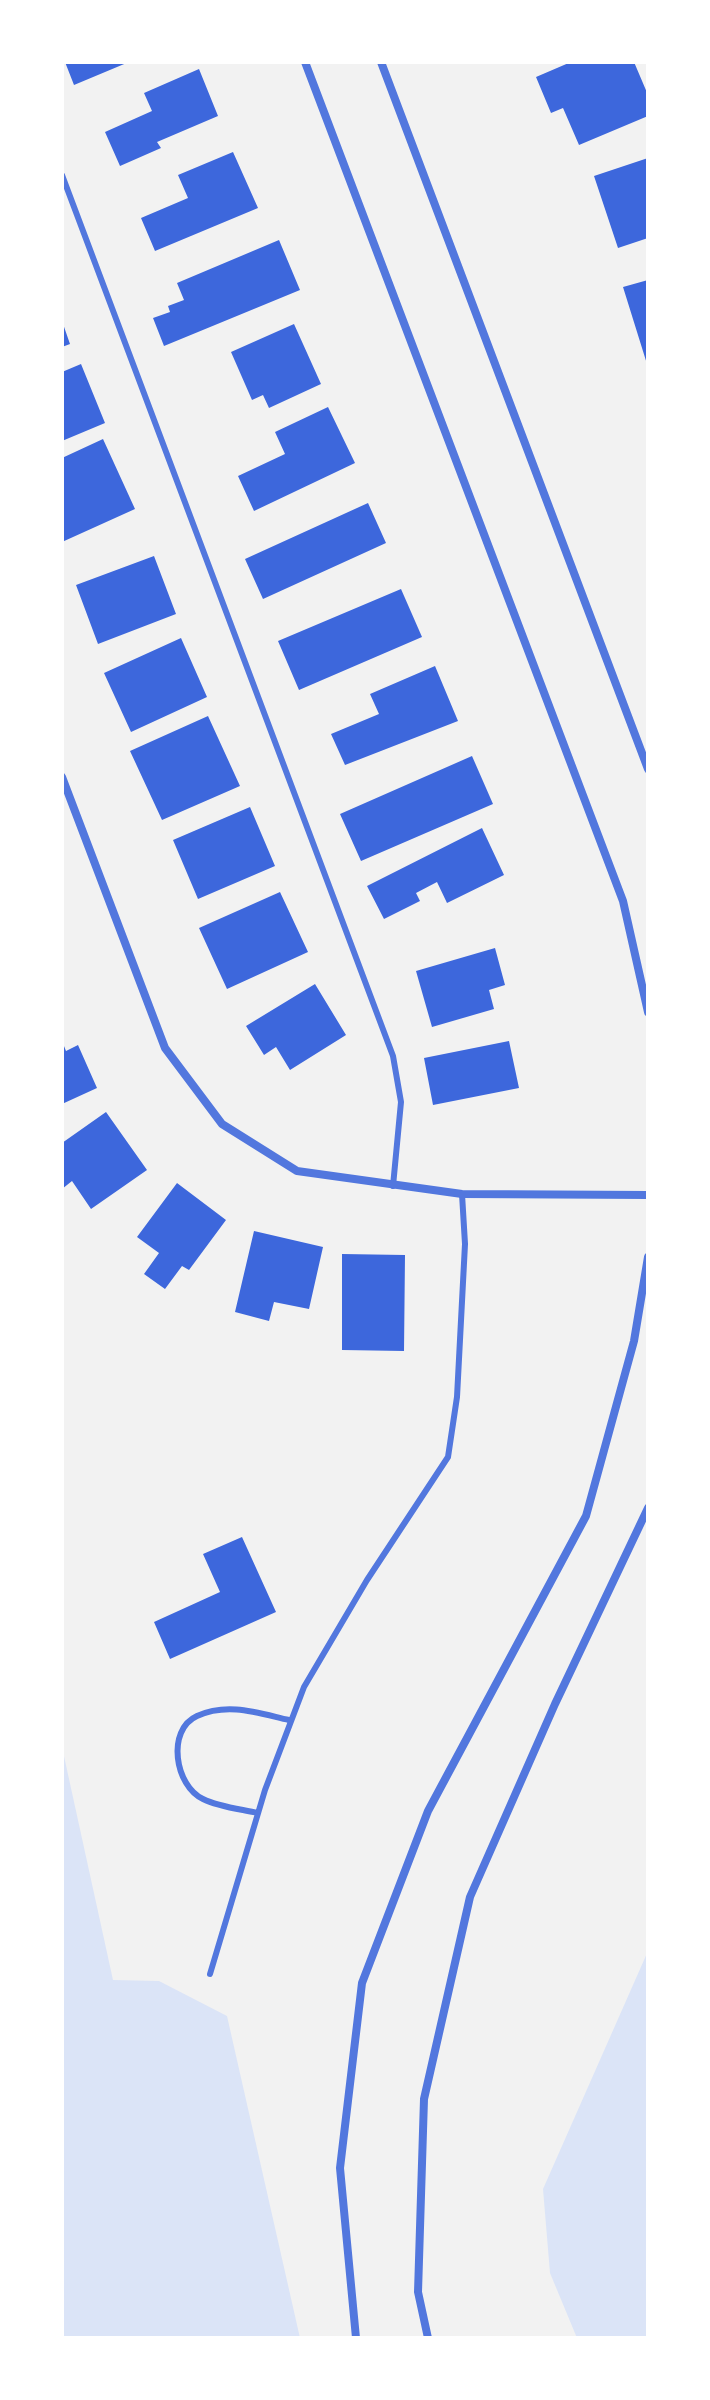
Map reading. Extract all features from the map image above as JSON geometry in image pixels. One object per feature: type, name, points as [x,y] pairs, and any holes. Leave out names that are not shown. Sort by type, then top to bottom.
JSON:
[{"type":"street","points":[[305,62],[623,901],[648,1012]]},
{"type":"street","points":[[381,62],[648,769]]},
{"type":"street","points":[[62,777],[165,1048],[222,1124],[297,1171],[462,1194],[648,1195]]},
{"type":"street","points":[[356,2338],[340,2168],[362,1983],[428,1811],[586,1516],[634,1341],[648,1257]]},
{"type":"street","points":[[428,2338],[418,2292],[424,2099],[470,1897],[555,1704],[648,1508]]},
{"type":"lane","points":[[62,175],[393,1056],[401,1102],[393,1186]]},
{"type":"lane","points":[[210,1974],[289,1720],[367,1580],[448,1457],[456,1411],[460,1351],[465,1244],[462,1194]]},
{"type":"lane","points":[[258,1813],[203,1799],[190,1789],[177,1752],[181,1731],[194,1717],[237,1708],[289,1720]]},
{"type":"shaded area","points":[[62,1747],[113,1980],[159,1981],[227,2016],[300,2338],[62,2338]]},
{"type":"shaded area","points":[[648,1951],[648,2338],[577,2338],[550,2273],[543,2189]]},
{"type":"building","points":[[65,62],[129,62],[74,85]]},
{"type":"building","points":[[571,62],[634,62],[648,95],[648,116],[579,145],[563,108],[551,113],[536,77]]},
{"type":"building","points":[[199,69],[218,116],[157,142],[161,148],[120,166],[105,132],[152,111],[144,93]]},
{"type":"building","points":[[233,152],[258,208],[155,251],[141,218],[188,198],[178,175]]},
{"type":"building","points":[[648,158],[648,238],[618,248],[594,176]]},
{"type":"building","points":[[279,240],[300,290],[164,346],[153,318],[170,312],[168,306],[184,300],[177,283]]},
{"type":"building","points":[[648,280],[648,363],[647,364],[623,287]]},
{"type":"building","points":[[62,321],[70,344],[62,347]]},
{"type":"building","points":[[294,324],[321,384],[269,408],[263,395],[252,400],[231,352]]},
{"type":"building","points":[[81,364],[105,423],[62,441],[62,372]]},
{"type":"building","points":[[328,407],[355,463],[254,511],[238,476],[285,454],[275,432]]},
{"type":"building","points":[[103,439],[135,509],[62,542],[62,458]]},
{"type":"building","points":[[368,503],[386,543],[263,599],[245,559]]},
{"type":"building","points":[[154,556],[176,614],[98,644],[76,585]]},
{"type":"building","points":[[401,589],[422,637],[299,690],[278,641]]},
{"type":"building","points":[[181,638],[207,697],[131,732],[104,673]]},
{"type":"building","points":[[435,666],[458,721],[345,765],[331,734],[379,714],[370,694]]},
{"type":"building","points":[[208,716],[240,786],[162,820],[130,751]]},
{"type":"building","points":[[472,756],[493,804],[361,861],[340,814]]},
{"type":"building","points":[[250,807],[275,866],[198,899],[173,840]]},
{"type":"building","points":[[482,828],[504,875],[447,903],[437,882],[416,893],[420,901],[384,919],[367,886]]},
{"type":"building","points":[[280,892],[308,952],[227,989],[199,928]]},
{"type":"building","points":[[495,948],[505,985],[489,990],[494,1009],[432,1027],[416,971]]},
{"type":"building","points":[[315,984],[346,1035],[290,1070],[276,1047],[264,1055],[246,1026]]},
{"type":"building","points":[[62,1041],[66,1051],[78,1045],[97,1088],[62,1104]]},
{"type":"building","points":[[509,1041],[519,1088],[433,1105],[424,1058]]},
{"type":"building","points":[[106,1112],[147,1170],[91,1209],[72,1181],[62,1189],[62,1143]]},
{"type":"building","points":[[177,1183],[226,1220],[189,1270],[182,1266],[165,1289],[144,1274],[159,1253],[137,1237]]},
{"type":"building","points":[[254,1231],[323,1247],[309,1309],[274,1302],[269,1321],[235,1312]]},
{"type":"building","points":[[342,1254],[405,1255],[404,1351],[342,1350]]},
{"type":"building","points":[[242,1537],[276,1612],[170,1659],[154,1622],[220,1592],[203,1554]]}]
